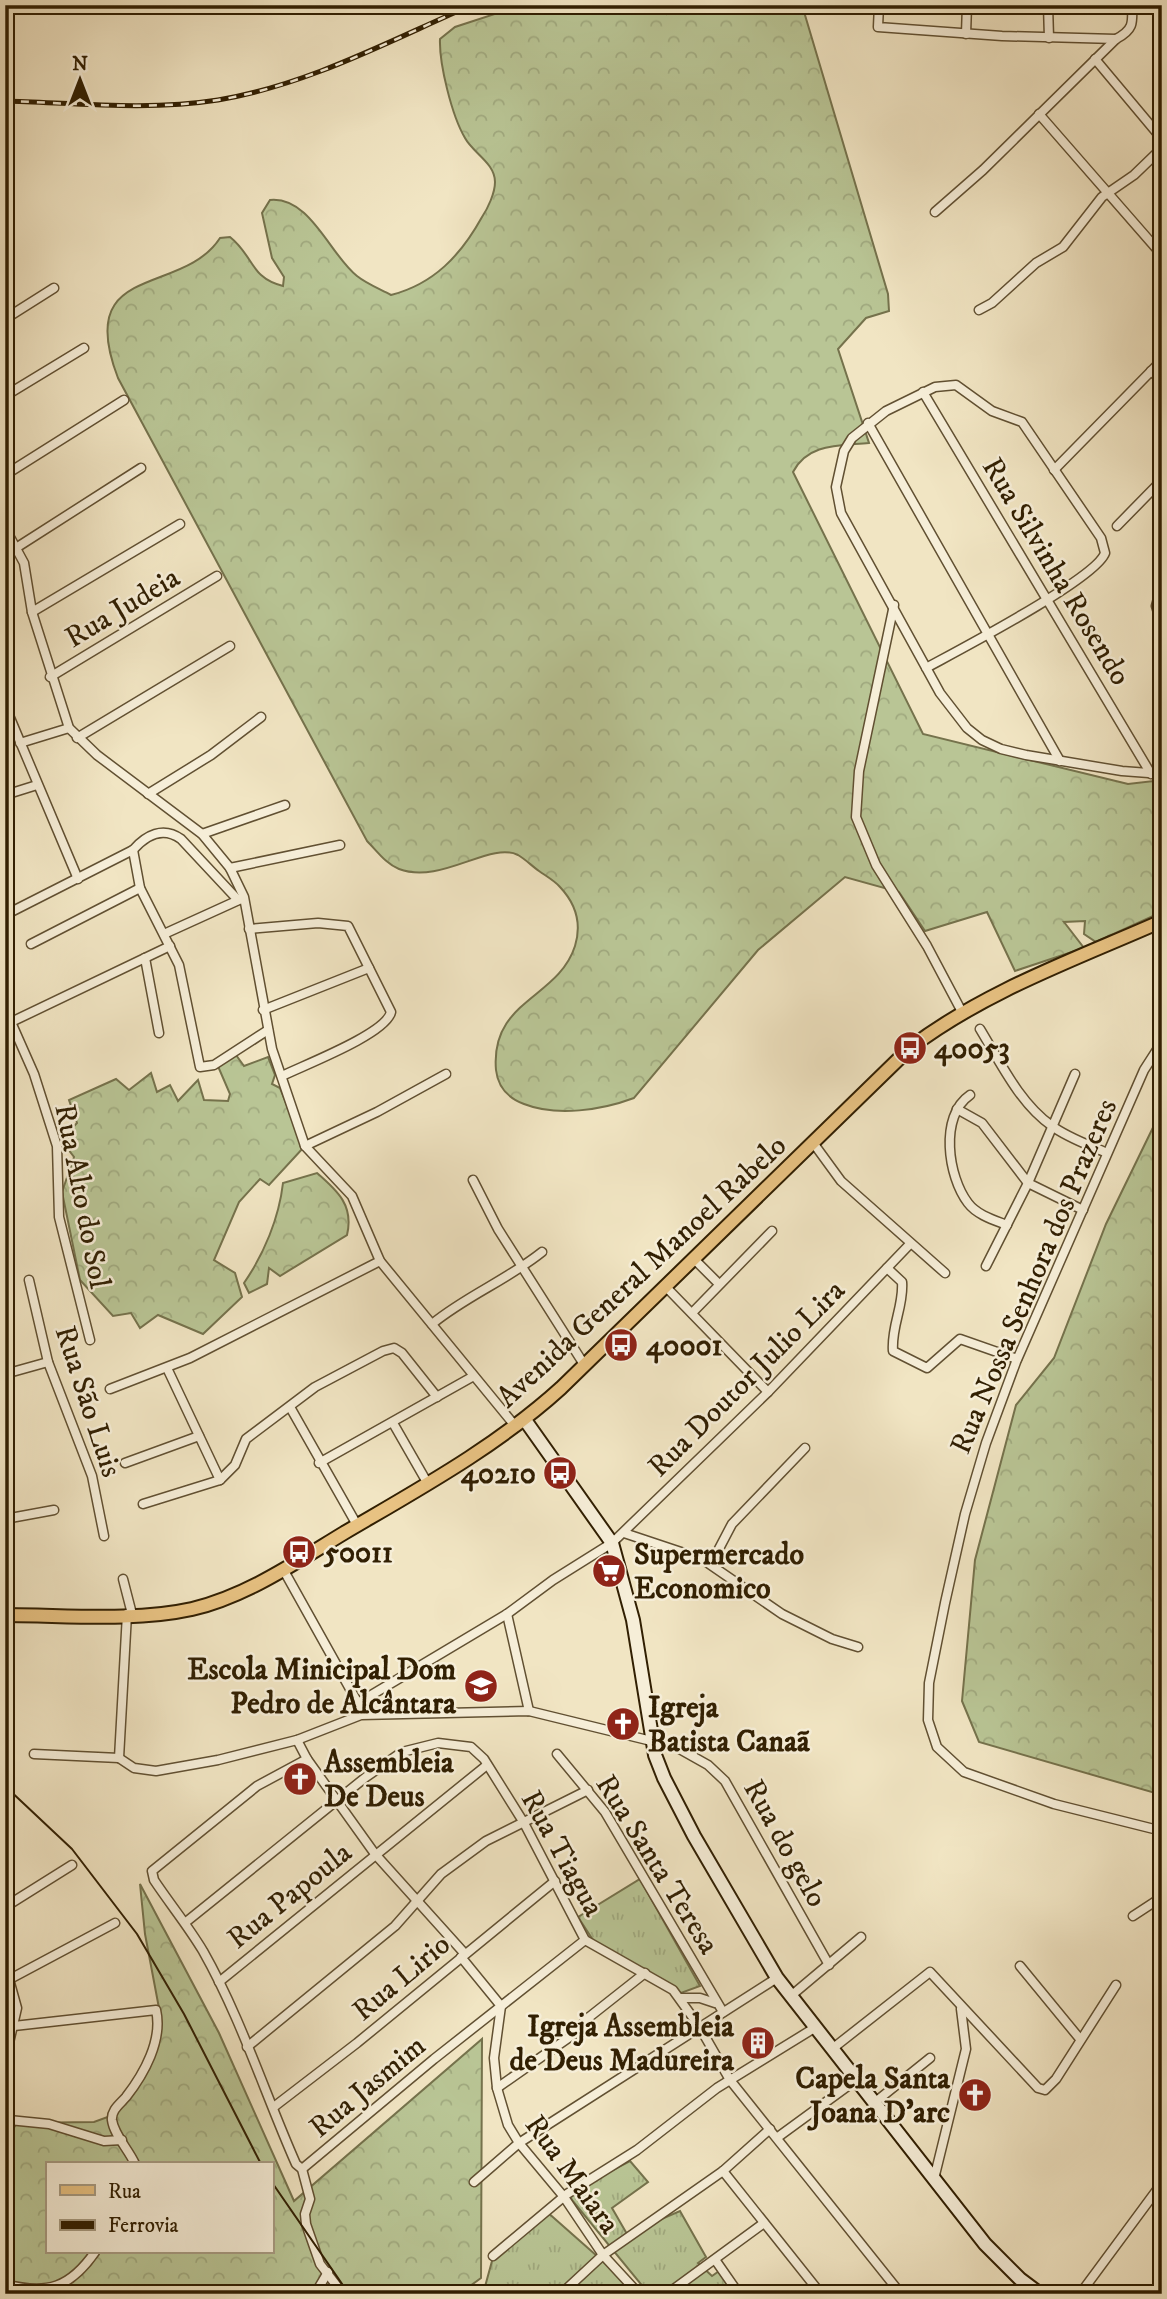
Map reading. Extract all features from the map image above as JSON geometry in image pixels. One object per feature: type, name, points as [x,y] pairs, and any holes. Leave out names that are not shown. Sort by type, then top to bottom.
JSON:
[{"type":"main road","name":"Avenida General Manoel Rabelo","points":[[7,1615],[175,1612],[203,1606],[283,1569],[428,1484],[521,1424],[585,1366],[910,1048],[962,1012],[1162,921]]},
{"type":"main road","points":[[521,1424],[612,1543],[633,1620],[652,1741],[670,1791],[777,1978],[985,2244],[1037,2293]]},
{"type":"street","points":[[879,5],[878,27],[966,34],[1116,39]]},
{"type":"street","points":[[966,34],[967,5]]},
{"type":"street","points":[[1048,5],[1049,38]]},
{"type":"street","points":[[935,212],[983,170],[1116,39],[1132,29],[1132,5]]},
{"type":"street","points":[[1095,59],[1162,139]]},
{"type":"street","points":[[1039,114],[1162,256]]},
{"type":"street","points":[[979,310],[1036,263],[1063,247],[1107,193],[1134,175],[1162,148]]},
{"type":"street","points":[[5,319],[54,288]]},
{"type":"street","points":[[5,396],[84,348]]},
{"type":"street","points":[[1054,470],[1162,360]]},
{"type":"street","points":[[1151,371],[1162,382]]},
{"type":"street","points":[[926,668],[1046,599],[1103,558],[1104,547],[1101,538],[1028,430],[1014,419],[992,411],[956,385],[947,384],[923,392],[869,423],[845,451],[836,487],[837,501],[852,533],[894,605],[926,668],[953,712],[982,740],[1001,749],[1060,761],[1162,774]]},
{"type":"street","name":"Rua Silvinha Rosendo","points":[[923,392],[1151,774]]},
{"type":"street","points":[[5,475],[124,400]]},
{"type":"street","points":[[869,423],[1060,761]]},
{"type":"street","points":[[5,555],[141,468]]},
{"type":"street","points":[[1117,526],[1162,480]]},
{"type":"street","points":[[32,612],[180,524]]},
{"type":"street","points":[[5,527],[18,547],[24,563],[32,612],[50,677],[69,728],[77,738],[202,834],[229,868],[249,929],[268,1030],[305,1146],[352,1196],[380,1261],[472,1377],[521,1424]]},
{"type":"street","name":"Rua Judeia","points":[[50,677],[217,576]]},
{"type":"street","points":[[1162,584],[1156,596],[1162,626]]},
{"type":"street","points":[[894,605],[859,771],[856,817],[876,865],[922,937],[962,1012]]},
{"type":"street","points":[[77,738],[230,646]]},
{"type":"street","points":[[5,706],[10,730],[20,743],[78,879]]},
{"type":"street","points":[[148,794],[211,755],[261,717]]},
{"type":"street","points":[[20,743],[69,728]]},
{"type":"street","points":[[5,795],[37,785]]},
{"type":"street","points":[[202,834],[285,805]]},
{"type":"street","points":[[5,915],[132,850],[148,836],[158,832],[174,834],[241,899]]},
{"type":"street","points":[[229,868],[340,845]]},
{"type":"street","points":[[132,850],[140,888],[178,965],[200,1067],[215,1065],[268,1030]]},
{"type":"street","points":[[32,944],[140,888]]},
{"type":"street","points":[[164,934],[241,899]]},
{"type":"street","points":[[249,929],[318,923],[348,926],[390,1009],[389,1019],[349,1044],[282,1076]]},
{"type":"street","points":[[8,1024],[170,946]]},
{"type":"street","points":[[145,958],[159,1033]]},
{"type":"street","points":[[263,1010],[369,968]]},
{"type":"street","name":"Rua Alto do Sol","points":[[8,1024],[34,1074],[57,1146],[59,1217],[90,1340]]},
{"type":"street","points":[[980,1029],[1021,1092],[1053,1127],[1107,1153]]},
{"type":"street","name":"Rua Nossa Senhora dos Prazeres","points":[[1162,1042],[1144,1070],[1107,1153],[1017,1359],[986,1443],[965,1514],[929,1682],[930,1735],[947,1759],[964,1772],[1054,1804],[1162,1831]]},
{"type":"street","points":[[305,1146],[377,1112],[446,1074]]},
{"type":"street","points":[[986,1266],[1028,1183],[1074,1074]]},
{"type":"street","points":[[970,1095],[957,1109],[950,1149],[962,1195],[976,1211],[1007,1225]]},
{"type":"street","points":[[957,1109],[982,1123],[1003,1155],[1028,1183],[1083,1210]]},
{"type":"street","points":[[814,1144],[835,1175],[945,1273]]},
{"type":"street","points":[[473,1180],[498,1229],[585,1366]]},
{"type":"street","points":[[692,1313],[772,1231]]},
{"type":"street","name":"Rua Doutor Julio Lira","points":[[358,1703],[508,1614],[553,1580],[612,1543],[768,1392],[910,1244]]},
{"type":"street","points":[[432,1324],[454,1307],[523,1267],[542,1252]]},
{"type":"street","points":[[694,1259],[719,1284]]},
{"type":"street","points":[[110,1390],[167,1368],[380,1261]]},
{"type":"street","points":[[887,1268],[902,1282],[903,1295],[891,1332],[893,1351],[927,1368],[960,1339],[1017,1359]]},
{"type":"street","name":"Rua São Luis","points":[[29,1280],[48,1362],[68,1421],[92,1476],[104,1536]]},
{"type":"street","points":[[666,1287],[768,1392]]},
{"type":"street","points":[[143,1504],[220,1480],[235,1465],[246,1439],[326,1381],[383,1351],[394,1348],[401,1353],[437,1397]]},
{"type":"street","points":[[5,1374],[48,1362]]},
{"type":"street","points":[[167,1368],[220,1480]]},
{"type":"street","points":[[319,1463],[472,1377]]},
{"type":"street","points":[[290,1407],[319,1463],[357,1525]]},
{"type":"street","points":[[393,1423],[428,1484]]},
{"type":"street","points":[[125,1463],[199,1436]]},
{"type":"street","points":[[711,1564],[732,1524],[805,1448]]},
{"type":"street","points":[[5,1519],[54,1510]]},
{"type":"street","points":[[624,1533],[711,1564],[751,1595],[790,1619],[858,1647]]},
{"type":"street","points":[[283,1569],[358,1703],[361,1715]]},
{"type":"street","points":[[119,1758],[130,1614],[123,1579]]},
{"type":"street","points":[[5,1598],[7,1615]]},
{"type":"street","points":[[508,1614],[529,1711]]},
{"type":"street","name":"Rua do gelo","points":[[34,1754],[119,1758],[134,1768],[156,1771],[218,1760],[297,1740],[361,1715],[529,1711],[652,1741],[695,1756],[725,1781],[829,1965]]},
{"type":"street","points":[[297,1740],[307,1759],[375,1854],[463,1955],[501,2006]]},
{"type":"street","name":"Rua Tiagua","points":[[186,1923],[382,1766],[414,1747],[462,1744],[478,1751],[524,1823],[585,1940],[664,1983],[680,1998],[730,2080],[901,2294]]},
{"type":"street","name":"Rua Santa Teresa","points":[[557,1754],[588,1790],[649,1884],[715,2003]]},
{"type":"street","name":"Rua Jasmim","points":[[307,1759],[257,1786],[152,1871],[154,1880],[186,1923],[219,1982],[275,2106],[296,2164],[302,2169],[585,1940]]},
{"type":"street","name":"Rua Papoula","points":[[219,1982],[487,1765]]},
{"type":"street","points":[[247,2047],[353,1962],[417,1902],[441,1874],[486,1841],[588,1790]]},
{"type":"street","points":[[5,1814],[9,1825],[5,1837]]},
{"type":"street","points":[[5,1907],[72,1866]]},
{"type":"street","name":"Rua Lirio","points":[[275,2106],[357,2043],[555,1881]]},
{"type":"street","points":[[1133,1916],[1162,1897]]},
{"type":"street","points":[[10,1979],[115,1923]]},
{"type":"street","points":[[792,1995],[861,1937]]},
{"type":"street","points":[[5,1965],[17,2008],[5,2060]]},
{"type":"street","points":[[1020,1966],[1080,2039]]},
{"type":"street","points":[[832,2049],[930,1972],[1038,2088],[1045,2090],[1056,2079],[1116,1985]]},
{"type":"street","points":[[498,2088],[573,2034],[588,2018],[645,1973]]},
{"type":"street","points":[[474,2182],[519,2143],[777,1978]]},
{"type":"street","points":[[680,1998],[700,1998],[715,2003],[723,2012]]},
{"type":"street","name":"Rua Maiara","points":[[501,2006],[494,2058],[503,2112],[519,2143],[564,2197],[603,2255],[639,2294]]},
{"type":"street","points":[[934,2179],[966,2049],[961,2008]]},
{"type":"street","points":[[14,2026],[156,2010],[157,2038],[133,2085],[112,2115],[113,2123],[134,2162]]},
{"type":"street","points":[[493,2256],[564,2197],[637,2150],[680,2114],[816,2027]]},
{"type":"street","points":[[874,2103],[930,2058]]},
{"type":"street","points":[[778,2137],[856,2080]]},
{"type":"street","points":[[5,2087],[9,2120],[6,2144]]},
{"type":"street","points":[[9,2120],[48,2124],[104,2141],[122,2140]]},
{"type":"street","points":[[561,2294],[603,2255],[723,2171],[770,2129]]},
{"type":"street","points":[[302,2169],[310,2199],[305,2214],[306,2224],[320,2264],[343,2294]]},
{"type":"street","points":[[723,2171],[821,2294]]},
{"type":"street","points":[[1080,2294],[1162,2183]]},
{"type":"street","points":[[667,2294],[764,2223]]},
{"type":"street","points":[[5,2284],[39,2291],[60,2285],[80,2272],[94,2254]]},
{"type":"street","points":[[716,2260],[739,2294]]},
{"type":"street","points":[[315,2294],[328,2272]]},
{"type":"green space","points":[[522,5],[663,5],[667,14],[694,5],[802,5],[888,294],[889,311],[866,318],[838,349],[869,443],[816,451],[799,463],[793,472],[923,734],[1128,784],[1162,780],[1162,912],[1096,942],[1084,934],[1085,921],[1064,922],[1084,948],[1015,971],[987,912],[925,931],[899,892],[845,877],[758,950],[634,1098],[594,1109],[551,1110],[518,1102],[502,1087],[496,1070],[497,1047],[503,1029],[514,1014],[555,978],[566,964],[577,938],[578,922],[574,907],[556,883],[518,855],[507,852],[494,854],[431,872],[415,872],[390,864],[367,841],[118,378],[108,341],[110,315],[120,298],[138,286],[203,256],[220,238],[230,237],[264,278],[283,286],[284,277],[272,258],[262,213],[270,200],[284,201],[297,207],[347,267],[369,284],[391,295],[433,276],[445,266],[474,231],[492,196],[495,182],[488,164],[469,143],[455,117],[444,76],[440,39],[455,27]]},
{"type":"green space","points":[[236,1055],[244,1066],[268,1057],[275,1075],[272,1084],[280,1088],[304,1147],[269,1185],[260,1179],[239,1202],[214,1260],[235,1273],[242,1297],[203,1334],[158,1315],[140,1328],[131,1313],[113,1316],[80,1280],[62,1192],[74,1157],[61,1140],[77,1123],[69,1100],[116,1079],[129,1090],[151,1073],[157,1092],[170,1085],[178,1101],[198,1080],[204,1100],[228,1101],[230,1094],[217,1064]]},
{"type":"green space","points":[[1162,1109],[1162,1795],[979,1742],[962,1701],[975,1560],[1016,1405],[1054,1358],[1106,1224]]},
{"type":"green space","points":[[317,1173],[338,1193],[346,1207],[349,1225],[347,1235],[280,1276],[269,1268],[267,1284],[249,1293],[244,1283],[270,1235],[283,1183]]},
{"type":"green space","points":[[640,1879],[700,1986],[681,1993],[593,1940],[578,1917]]},
{"type":"green space","points":[[140,1884],[219,2033],[294,2201],[482,2039],[481,2278],[459,2294],[5,2294],[5,2141],[17,2123],[94,2122],[116,2114],[153,2054],[162,2024],[145,1934]]},
{"type":"green space","points":[[630,2161],[648,2182],[612,2208],[627,2234],[680,2211],[706,2257],[698,2263],[712,2276],[722,2269],[731,2291],[718,2290],[719,2294],[649,2294],[567,2194]]},
{"type":"green space","points":[[546,2211],[640,2294],[483,2294],[492,2261]]},
{"type":"tram line","points":[[5,1786],[72,1849],[137,1934],[184,2014],[260,2162]]},
{"type":"tram line","points":[[273,2184],[349,2294]]},
{"type":"railway","points":[[5,101],[138,106],[218,100],[284,84],[316,73],[472,5]]},
{"type":"place","name":"40053","points":[[910,1048]]},
{"type":"place","name":"40001","points":[[621,1345]]},
{"type":"place","name":"40210","points":[[560,1473]]},
{"type":"place","name":"50011","points":[[299,1552]]},
{"type":"place","name":"Supermercado Economico","points":[[609,1571]]},
{"type":"place","name":"Escola Minicipal Dom Pedro de Alcântara","points":[[481,1686]]},
{"type":"place","name":"Igreja Batista Canaã","points":[[623,1724]]},
{"type":"place","name":"Assembleia De Deus","points":[[300,1779]]},
{"type":"place","name":"Igreja Assembleia de Deus Madureira","points":[[758,2043]]},
{"type":"place","name":"Capela Santa Joana D'arc","points":[[975,2095]]}]
